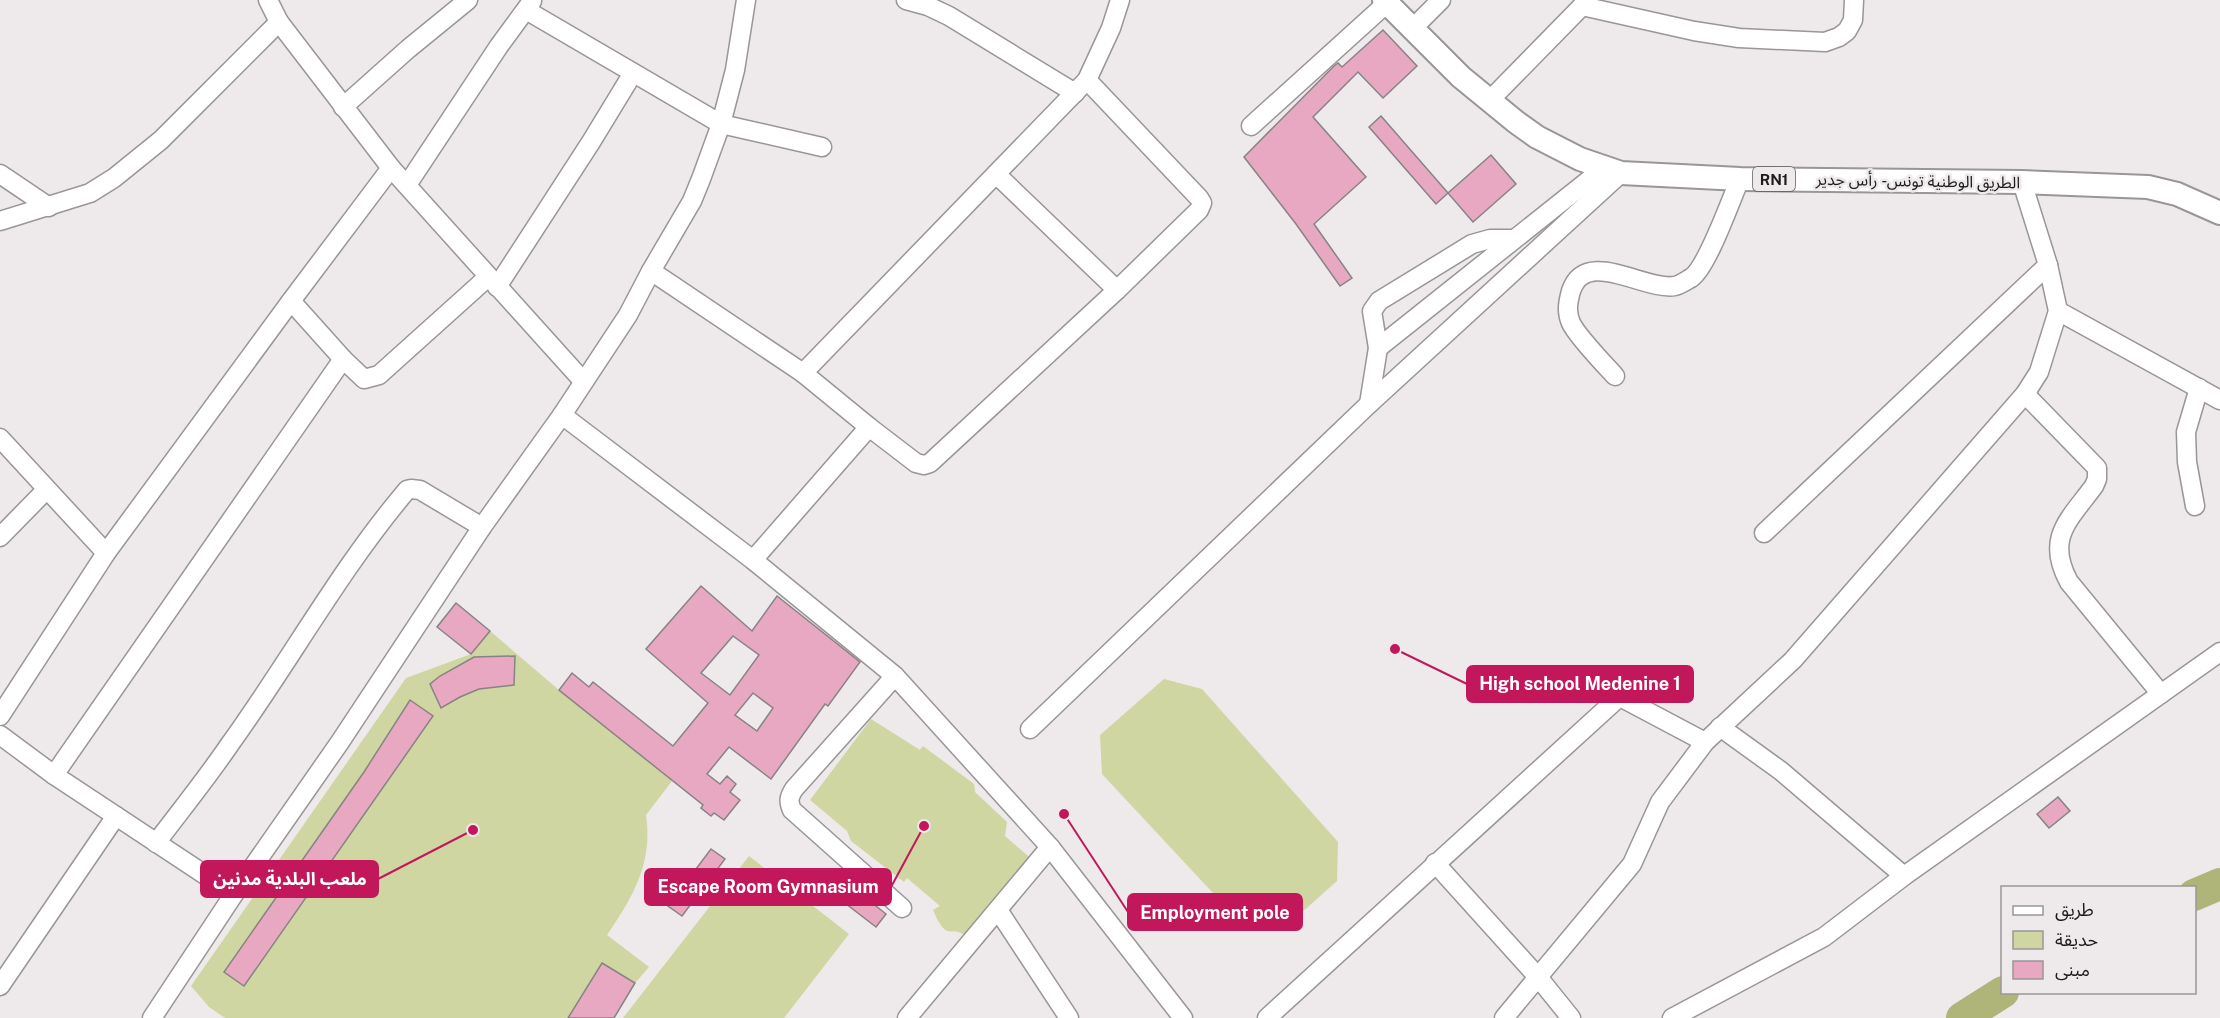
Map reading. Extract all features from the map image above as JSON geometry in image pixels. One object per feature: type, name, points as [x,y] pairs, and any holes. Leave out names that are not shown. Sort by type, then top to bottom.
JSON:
[{"type":"main road","name":"الطريق الوطنية تونس - رأس جدير","points":[[1385,2],[1489,101],[1537,137],[1580,159],[1613,170],[1740,179],[2022,182],[2148,187],[2177,195],[2220,213]]},
{"type":"street","points":[[268,0],[279,22],[391,168],[583,381]]},
{"type":"street","points":[[343,107],[408,48],[468,0]]},
{"type":"street","points":[[152,1018],[234,894],[340,742],[482,527],[562,415],[628,315],[692,201],[721,124],[735,70],[746,0]]},
{"type":"street","points":[[651,271],[803,374],[916,463],[924,465],[930,463],[1195,215],[1202,203],[1081,86],[949,16],[928,6],[906,0]]},
{"type":"street","points":[[803,374],[1081,86],[1111,28],[1120,0]]},
{"type":"street","points":[[1412,29],[1441,0]]},
{"type":"street","points":[[1489,101],[1585,3],[1694,31],[1739,38],[1825,42],[1839,38],[1847,31],[1853,20],[1854,0]]},
{"type":"street","points":[[1251,126],[1385,2]]},
{"type":"street","points":[[407,184],[499,46],[530,5],[633,73],[721,124],[822,147]]},
{"type":"street","points":[[0,221],[90,192],[114,178],[161,140],[279,22]]},
{"type":"street","points":[[291,301],[364,379],[379,375],[493,282],[591,142],[633,73]]},
{"type":"street","points":[[0,716],[106,553],[391,168]]},
{"type":"street","points":[[1378,348],[1514,239],[1613,170]]},
{"type":"street","points":[[1030,729],[1403,374],[1613,170]]},
{"type":"street","points":[[0,174],[49,207]]},
{"type":"street","points":[[996,174],[1117,290]]},
{"type":"street","points":[[1615,376],[1571,323],[1567,304],[1574,284],[1585,273],[1601,271],[1647,283],[1675,286],[1694,276],[1705,259],[1740,179]]},
{"type":"street","points":[[1504,1018],[1632,864],[1660,802],[1705,742],[1793,660],[2025,394],[2039,372],[2058,310],[2048,265],[2022,182]]},
{"type":"street","points":[[1369,404],[1378,348],[1372,311],[1379,301],[1472,244],[1490,239],[1514,239]]},
{"type":"street","points":[[1764,533],[2048,265]]},
{"type":"street","points":[[2058,310],[2220,400]]},
{"type":"street","points":[[1378,348],[1403,374]]},
{"type":"street","points":[[54,774],[343,359]]},
{"type":"street","points":[[2195,506],[2187,462],[2186,432],[2199,388]]},
{"type":"street","points":[[2025,394],[2097,468],[2097,479],[2094,486],[2063,529],[2058,540],[2061,567],[2069,582],[2161,694]]},
{"type":"street","points":[[562,415],[753,560],[896,676],[1050,847],[1183,1018]]},
{"type":"street","points":[[753,560],[869,427]]},
{"type":"street","points":[[0,438],[106,553]]},
{"type":"street","points":[[0,537],[46,490]]},
{"type":"street","points":[[156,843],[231,744],[306,630],[407,490],[420,490],[482,527]]},
{"type":"street","points":[[1672,1018],[1824,937],[1904,876],[2220,652]]},
{"type":"street","points":[[896,676],[794,789],[789,797],[789,803],[792,810],[902,908]]},
{"type":"street","points":[[1267,1018],[1617,699],[1623,698],[1705,742]]},
{"type":"street","points":[[1720,727],[1781,771],[1904,876]]},
{"type":"street","points":[[0,735],[54,774],[234,894]]},
{"type":"street","points":[[0,986],[117,816]]},
{"type":"street","points":[[915,1015],[1050,847]]},
{"type":"street","points":[[1435,863],[1538,976],[1570,1018]]},
{"type":"street","points":[[998,910],[1069,1018]]},
{"type":"green space","points":[[490,631],[672,781],[646,815],[647,849],[644,864],[633,893],[607,935],[649,967],[635,983],[614,1018],[225,1018],[209,1007],[191,986],[406,678],[471,654]]},
{"type":"green space","points":[[1164,679],[1202,689],[1338,842],[1337,881],[1282,930],[1240,922],[1102,774],[1100,735]]},
{"type":"green space","points":[[871,719],[920,750],[923,746],[974,784],[975,792],[1007,822],[1005,836],[1034,861],[967,937],[962,933],[942,927],[933,910],[940,906],[907,878],[904,882],[851,841],[847,831],[810,800]]},
{"type":"green space","points":[[749,856],[849,934],[784,1018],[623,1018]]},
{"type":"building","points":[[1383,30],[1417,66],[1383,98],[1358,72],[1313,117],[1366,177],[1314,224],[1352,278],[1340,286],[1244,157],[1334,66],[1338,63],[1342,67]]},
{"type":"building","points":[[1381,116],[1448,193],[1436,204],[1369,127]]},
{"type":"building","points":[[1491,155],[1516,184],[1473,222],[1448,193]]},
{"type":"building","points":[[701,586],[752,631],[777,596],[860,662],[828,706],[825,704],[771,779],[729,747],[707,774],[720,784],[727,776],[736,784],[730,792],[740,800],[724,820],[714,813],[711,816],[701,808],[703,805],[559,690],[572,673],[589,687],[593,682],[673,746],[708,703],[646,649]],"holes":[[[733,636],[759,655],[730,695],[701,673]],[[753,693],[773,708],[757,731],[735,715]]]},
{"type":"building","points":[[456,603],[490,631],[471,654],[437,627]]},
{"type":"building","points":[[515,656],[514,685],[479,689],[441,708],[430,684],[440,676],[474,657]]},
{"type":"building","points":[[410,700],[433,716],[244,986],[224,972],[364,772]]},
{"type":"building","points":[[2058,797],[2070,811],[2049,828],[2037,814]]},
{"type":"building","points":[[711,849],[725,859],[682,916],[668,906]]},
{"type":"building","points":[[830,869],[886,914],[876,927],[819,883]]},
{"type":"building","points":[[602,963],[635,983],[614,1018],[568,1018]]},
{"type":"waterway","points":[[2196,894],[2220,884]]},
{"type":"waterway","points":[[1962,1018],[2001,993]]},
{"type":"place","name":"High school Medenine 1","points":[[1395,649]]},
{"type":"place","name":"Employment pole","points":[[1064,814]]},
{"type":"place","name":"Escape Room Gymnasium","points":[[924,826]]},
{"type":"place","name":"ملعب البلدية مدنين","points":[[473,830]]}]
